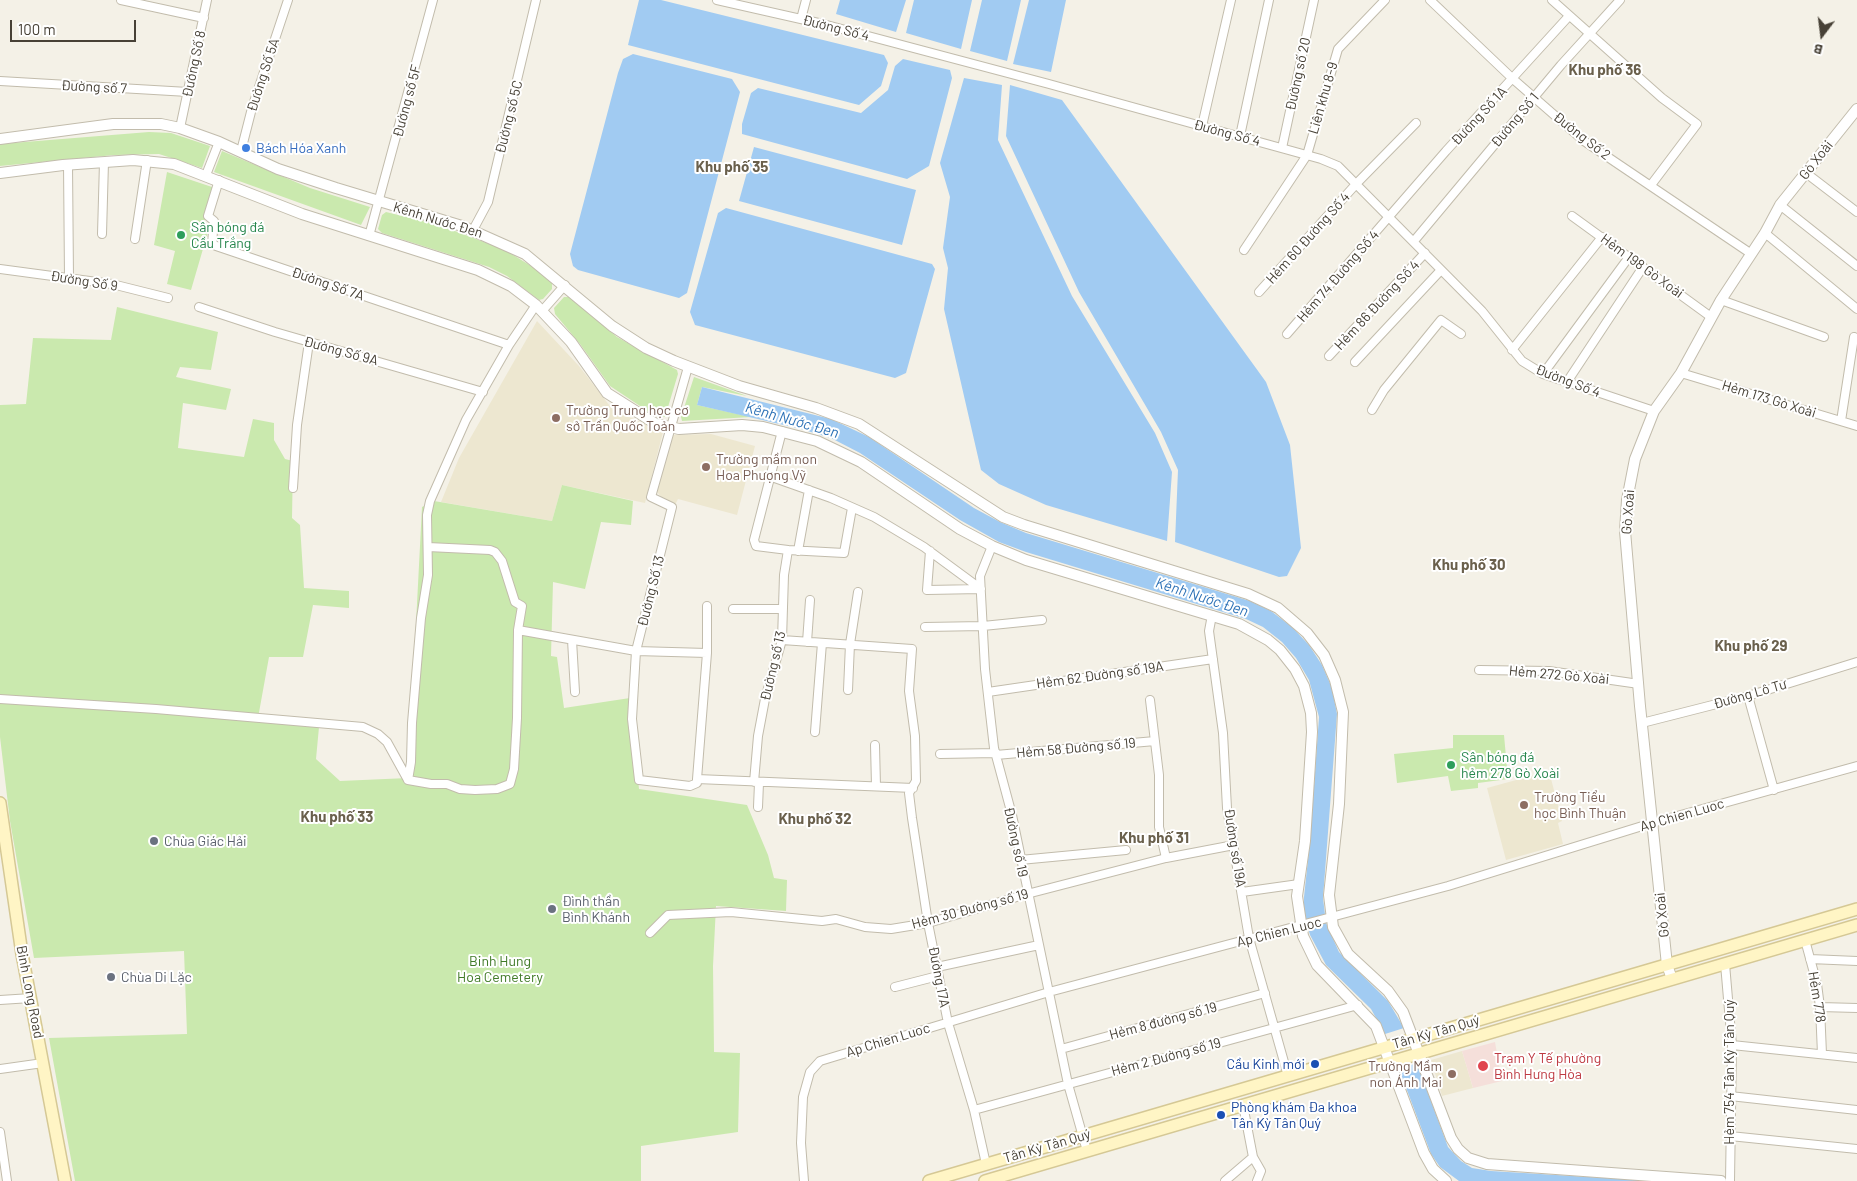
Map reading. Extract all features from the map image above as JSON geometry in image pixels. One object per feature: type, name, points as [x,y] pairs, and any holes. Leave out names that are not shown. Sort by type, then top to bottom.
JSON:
[{"type":"main road","name":"Binh Long Road","points":[[0,803],[5,869],[65,1181]]},
{"type":"main road","name":"Tân Kỳ Tân Quý","points":[[929,1181],[1857,909]]},
{"type":"main road","name":"Tân Kỳ Tân Quý","points":[[985,1181],[1857,925]]},
{"type":"street","points":[[121,0],[144,2],[204,18]]},
{"type":"street","name":"Đường Số 8","points":[[180,128],[207,0]]},
{"type":"street","name":"Đường Số 5A","points":[[241,151],[252,108],[288,0]]},
{"type":"street","name":"Đường số 5F","points":[[369,236],[380,203],[433,0]]},
{"type":"street","name":"Đường số 5C","points":[[474,230],[488,202],[528,43],[536,0]]},
{"type":"street","name":"Đường Số 4","points":[[717,0],[801,19],[1240,136],[1308,155],[1338,166],[1357,183],[1388,217],[1482,311],[1522,361],[1544,374],[1654,411]]},
{"type":"street","points":[[801,19],[806,0]]},
{"type":"street","points":[[1202,126],[1231,0]]},
{"type":"street","points":[[1240,136],[1270,0]]},
{"type":"street","name":"Đường số 20","points":[[1282,148],[1314,0]]},
{"type":"street","name":"Liên khu 8-9","points":[[1244,250],[1308,155],[1338,49],[1385,0]]},
{"type":"street","name":"Đường Số 2","points":[[1430,0],[1513,79],[1584,141],[1750,253]]},
{"type":"street","points":[[1552,0],[1662,98],[1697,124],[1650,185]]},
{"type":"street","name":"Đường Số 1","points":[[1414,241],[1534,97],[1620,0]]},
{"type":"street","name":"Đường Số 1A","points":[[1388,217],[1568,16]]},
{"type":"street","name":"Đường số 7","points":[[0,81],[188,92]]},
{"type":"street","name":"Gò Xoài","points":[[1672,980],[1667,965],[1652,823],[1625,531],[1627,500],[1635,459],[1654,411],[1681,373],[1721,300],[1780,205],[1857,108]]},
{"type":"street","name":"Hẻm 60 Đường Số 4","points":[[1259,292],[1357,183],[1416,123]]},
{"type":"street","name":"Kênh Nước Đen","points":[[0,139],[113,124],[161,124],[180,128],[219,142],[289,173],[380,203],[432,216],[474,230],[525,254],[622,333],[646,348],[688,367],[748,389],[828,412],[860,424],[981,504],[1014,522],[1248,594],[1270,603],[1294,620],[1313,640],[1328,662],[1338,687],[1343,712],[1339,804],[1328,919],[1344,948],[1398,1004],[1414,1039],[1451,1138],[1462,1154],[1487,1164],[1721,1181]]},
{"type":"street","points":[[206,175],[219,142]]},
{"type":"street","points":[[135,239],[147,160]]},
{"type":"street","points":[[0,173],[68,164],[104,162],[147,160],[174,164],[219,180],[273,204],[486,273],[510,286],[539,308],[571,342],[612,397],[650,421],[670,428],[742,425],[782,431],[817,441],[852,456],[960,529],[992,546],[1026,560],[1247,627],[1275,646],[1295,669],[1307,694],[1312,732],[1305,841],[1297,904],[1303,926],[1317,965],[1358,1005],[1376,1026],[1424,1154],[1433,1169],[1446,1181]]},
{"type":"street","points":[[102,234],[104,162]]},
{"type":"street","points":[[68,164],[69,278]]},
{"type":"street","points":[[1806,173],[1857,212]]},
{"type":"street","name":"Đường Số 7A","points":[[219,180],[208,214],[214,223],[214,244],[509,345]]},
{"type":"street","points":[[1780,205],[1857,266]]},
{"type":"street","name":"Hẻm 198 Gò Xoài","points":[[1572,216],[1711,317]]},
{"type":"street","name":"Hẻm 74 Đường Số 4","points":[[1287,334],[1388,217]]},
{"type":"street","points":[[1764,233],[1857,309]]},
{"type":"street","points":[[1512,350],[1602,237]]},
{"type":"street","name":"Hẻm 86 Đường Số 4","points":[[1328,356],[1425,253]]},
{"type":"street","points":[[1544,374],[1629,257]]},
{"type":"street","points":[[1567,382],[1643,267]]},
{"type":"street","name":"Đường Số 9","points":[[0,269],[112,284],[168,298]]},
{"type":"street","points":[[1355,362],[1441,270]]},
{"type":"street","points":[[408,780],[411,762],[412,724],[421,618],[428,576],[430,501],[466,420],[509,345],[539,308],[565,285]]},
{"type":"street","points":[[1721,300],[1824,337]]},
{"type":"street","name":"Đường Số 9A","points":[[199,307],[309,342],[483,392]]},
{"type":"street","points":[[1372,410],[1384,390],[1441,320],[1461,334]]},
{"type":"street","points":[[1841,421],[1854,337]]},
{"type":"street","points":[[293,488],[297,425],[309,342]]},
{"type":"street","points":[[670,428],[688,367]]},
{"type":"street","name":"Hẻm 173 Gò Xoài","points":[[1681,373],[1857,426]]},
{"type":"street","name":"Đường Số 13","points":[[636,651],[672,507],[651,498],[670,428]]},
{"type":"street","points":[[782,431],[768,476],[754,540],[756,546],[798,551],[844,553],[852,508]]},
{"type":"street","points":[[768,476],[809,490],[874,517],[930,551],[981,589]]},
{"type":"street","points":[[798,551],[809,490]]},
{"type":"street","name":"Đường số 19","points":[[992,546],[980,576],[988,692],[996,754],[1012,815],[1068,1084],[1087,1151]]},
{"type":"street","points":[[408,780],[430,784],[447,784],[460,789],[475,790],[497,789],[510,784],[517,718],[518,630],[522,606],[515,602],[502,561],[490,550],[428,547]]},
{"type":"street","name":"Đường số 13","points":[[758,807],[757,782],[762,718],[782,640],[784,575],[788,550]]},
{"type":"street","points":[[930,551],[927,590],[981,589]]},
{"type":"street","points":[[848,690],[850,644],[858,592]]},
{"type":"street","points":[[807,642],[810,600]]},
{"type":"street","points":[[636,651],[632,719],[639,780],[690,786],[697,784],[707,653],[707,606]]},
{"type":"street","points":[[732,609],[783,609]]},
{"type":"street","name":"Đường số 19A","points":[[1212,615],[1209,631],[1223,733],[1227,808],[1250,938],[1288,1076]]},
{"type":"street","points":[[924,627],[983,626],[1042,620]]},
{"type":"street","points":[[518,630],[636,651],[707,653]]},
{"type":"street","points":[[572,640],[576,692]]},
{"type":"street","points":[[782,640],[850,644]]},
{"type":"street","points":[[815,732],[822,642]]},
{"type":"street","name":"Đường 17A","points":[[850,644],[912,649],[909,691],[915,736],[916,782],[910,793],[912,818],[928,923],[948,1023],[974,1110],[986,1164]]},
{"type":"street","name":"Hẻm 62 Đường số 19A","points":[[988,692],[1213,659]]},
{"type":"street","name":"Đường Lô Tư","points":[[1642,722],[1748,696],[1857,662]]},
{"type":"street","name":"Hẻm 272 Gò Xoài","points":[[1479,670],[1549,671],[1639,684]]},
{"type":"street","points":[[1748,696],[1774,790]]},
{"type":"street","points":[[0,699],[156,709],[363,727],[378,734],[387,742],[408,780]]},
{"type":"street","points":[[1150,700],[1159,775],[1159,827],[1166,858]]},
{"type":"street","name":"Hẻm 58 Đường số 19","points":[[940,754],[996,754],[1155,741]]},
{"type":"street","points":[[875,745],[876,786]]},
{"type":"street","name":"Ap Chien Luoc","points":[[804,1181],[801,1143],[803,1097],[810,1072],[820,1061],[1049,992],[1448,886],[1652,823],[1857,766]]},
{"type":"street","points":[[697,779],[912,788]]},
{"type":"street","name":"Hẻm 30 Đường số 19","points":[[650,933],[668,915],[731,912],[822,921],[836,919],[865,927],[891,928],[928,923],[1027,894],[1166,858],[1234,845]]},
{"type":"street","points":[[1020,860],[1126,850]]},
{"type":"street","points":[[1242,892],[1299,884]]},
{"type":"street","name":"Hẻm 778","points":[[1805,940],[1820,1007],[1822,1054]]},
{"type":"street","points":[[937,968],[1039,945]]},
{"type":"street","points":[[1810,959],[1857,961]]},
{"type":"street","name":"Hẻm 754 Tân Kỳ Tân Quý","points":[[1725,964],[1732,1045],[1730,1181]]},
{"type":"street","points":[[894,987],[938,976]]},
{"type":"street","name":"Hẻm 8 đường số 19","points":[[1061,1049],[1265,993]]},
{"type":"street","points":[[0,1000],[31,998]]},
{"type":"street","name":"Hẻm 2 Đường số 19","points":[[974,1110],[1358,1005]]},
{"type":"street","points":[[1820,1007],[1857,1008]]},
{"type":"street","points":[[1732,1045],[1857,1058]]},
{"type":"street","points":[[0,1070],[43,1063]]},
{"type":"street","points":[[1730,1096],[1857,1110]]},
{"type":"street","points":[[1242,1105],[1253,1156],[1261,1171],[1258,1181]]},
{"type":"street","points":[[0,1132],[7,1181]]},
{"type":"street","points":[[1730,1136],[1857,1149]]},
{"type":"street","points":[[1225,1181],[1253,1156]]},
{"type":"shaded area","name":"Trường Trung học cơ sở Trần Quốc Toản","points":[[537,321],[579,366],[613,410],[663,432],[645,503],[562,485],[552,521],[441,502],[459,458]]},
{"type":"shaded area","name":"Trường mầm non Hoa Phượng Vỹ","points":[[711,434],[755,446],[737,515],[678,499],[675,505],[663,499],[657,492],[656,488],[671,435]]},
{"type":"shaded area","name":"Trường Tiểu học Bình Thuận","points":[[1549,771],[1562,821],[1558,823],[1563,844],[1506,860],[1487,788]]},
{"type":"shaded area","name":"Trạm Y Tế phường Bình Hưng Hòa","points":[[1495,1042],[1502,1081],[1473,1088],[1462,1051]]},
{"type":"shaded area","name":"Trường Mầm non Ánh Mai","points":[[1462,1051],[1473,1088],[1442,1096],[1431,1060]]},
{"type":"green space","points":[[149,132],[171,133],[210,146],[202,168],[159,154],[114,155],[0,166],[0,144]]},
{"type":"green space","points":[[222,151],[310,188],[370,207],[361,225],[214,172]]},
{"type":"green space","name":"Sân bóng đá Cầu Trắng","points":[[167,172],[215,188],[204,222],[210,225],[191,290],[167,284],[175,251],[154,245]]},
{"type":"green space","points":[[386,212],[439,225],[505,250],[536,269],[552,282],[552,289],[543,299],[539,300],[507,276],[489,267],[382,233],[378,229],[382,215]]},
{"type":"green space","points":[[564,297],[570,297],[617,337],[677,370],[678,374],[665,417],[649,412],[610,386],[580,344],[555,314],[554,308]]},
{"type":"green space","name":"Binh Hung Hoa Cemetery","points":[[117,307],[218,332],[211,370],[180,367],[176,377],[231,389],[226,410],[183,403],[178,448],[244,457],[253,419],[274,423],[274,440],[285,459],[293,461],[292,518],[300,525],[304,588],[349,591],[349,608],[313,605],[303,657],[269,657],[258,718],[319,727],[316,759],[340,781],[408,778],[422,507],[434,501],[552,521],[562,485],[633,501],[631,525],[601,522],[585,589],[553,582],[551,656],[557,657],[564,708],[630,698],[639,789],[747,805],[768,855],[774,878],[787,880],[786,911],[716,906],[713,966],[714,1052],[740,1053],[738,1132],[641,1146],[641,1181],[75,1181],[49,1038],[187,1034],[184,951],[34,958],[10,821],[0,737],[0,405],[26,404],[33,338],[111,340]]},
{"type":"green space","points":[[694,377],[747,396],[702,387],[697,405],[751,417],[682,421],[681,417]]},
{"type":"green space","name":"Sân bóng đá hẻm 278 Gò Xoài","points":[[1453,735],[1504,735],[1508,779],[1478,783],[1478,788],[1451,791],[1448,776],[1397,783],[1394,754],[1453,748]]},
{"type":"water","points":[[639,0],[661,0],[884,55],[888,63],[881,86],[859,105],[628,45]]},
{"type":"water","points":[[840,0],[906,0],[896,32],[836,14]]},
{"type":"water","points":[[914,0],[972,0],[961,49],[906,33]]},
{"type":"water","points":[[982,0],[1021,0],[1007,61],[970,51]]},
{"type":"water","points":[[1029,0],[1066,0],[1051,72],[1013,64]]},
{"type":"water","points":[[633,54],[732,79],[740,92],[687,293],[679,298],[578,270],[573,266],[570,254],[618,73],[623,59]]},
{"type":"water","points":[[903,59],[950,70],[952,78],[929,166],[907,179],[742,134],[742,124],[751,93],[758,88],[861,113],[888,90],[895,66]]},
{"type":"water","points":[[964,78],[1002,85],[998,140],[1072,296],[1155,433],[1172,472],[1167,541],[1046,505],[999,484],[981,470],[944,309],[948,268],[943,248],[950,197],[940,163]]},
{"type":"water","points":[[1010,85],[1062,100],[1266,382],[1290,445],[1301,548],[1287,576],[1279,577],[1175,542],[1178,470],[1161,432],[1079,292],[1006,136]]},
{"type":"water","points":[[754,147],[916,190],[902,245],[739,201]]},
{"type":"water","points":[[726,208],[932,264],[935,269],[906,373],[895,378],[695,325],[690,312],[718,213]]},
{"type":"water","points":[[702,387],[831,419],[869,437],[974,508],[1000,522],[1026,533],[1250,601],[1271,611],[1292,627],[1309,645],[1322,665],[1332,688],[1337,714],[1323,898],[1326,923],[1339,952],[1388,1001],[1404,1028],[1385,1034],[1371,1009],[1326,965],[1310,935],[1304,913],[1304,897],[1319,717],[1309,680],[1296,658],[1282,642],[1263,627],[1246,619],[1026,552],[999,542],[960,520],[860,453],[831,438],[801,429],[697,405]]},
{"type":"water","points":[[1417,1063],[1448,1147],[1461,1161],[1472,1168],[1491,1171],[1655,1181],[1459,1181],[1440,1167],[1431,1154],[1399,1069]]},
{"type":"place","name":"Bách Hóa Xanh","points":[[246,148]]},
{"type":"place","name":"Sân bóng đá Cầu Trắng","points":[[181,235]]},
{"type":"place","name":"Trường Trung học cơ sở Trần Quốc Toản","points":[[556,418]]},
{"type":"place","name":"Trường mầm non Hoa Phượng Vỹ","points":[[706,467]]},
{"type":"place","name":"Sân bóng đá hẻm 278 Gò Xoài","points":[[1451,765]]},
{"type":"place","name":"Trường Tiểu học Bình Thuận","points":[[1524,805]]},
{"type":"place","name":"Chùa Giác Hải","points":[[154,841]]},
{"type":"place","name":"Đình thần Bình Khánh","points":[[552,909]]},
{"type":"place","name":"Chùa Di Lặc","points":[[111,977]]},
{"type":"place","name":"Cầu Kinh mới","points":[[1315,1064]]},
{"type":"place","name":"Trạm Y Tế phường Bình Hưng Hòa","points":[[1483,1066]]},
{"type":"place","name":"Trường Mầm non Ánh Mai","points":[[1452,1074]]},
{"type":"place","name":"Phòng khám Đa khoa Tân Kỳ Tân Quý","points":[[1221,1115]]},
{"type":"district","name":"Khu phố 36","points":[[1605,70]]},
{"type":"district","name":"Khu phố 35","points":[[732,167]]},
{"type":"district","name":"Khu phố 30","points":[[1469,565]]},
{"type":"district","name":"Khu phố 29","points":[[1751,646]]},
{"type":"district","name":"Khu phố 33","points":[[337,817]]},
{"type":"district","name":"Khu phố 32","points":[[815,819]]},
{"type":"district","name":"Khu phố 31","points":[[1154,838]]}]
